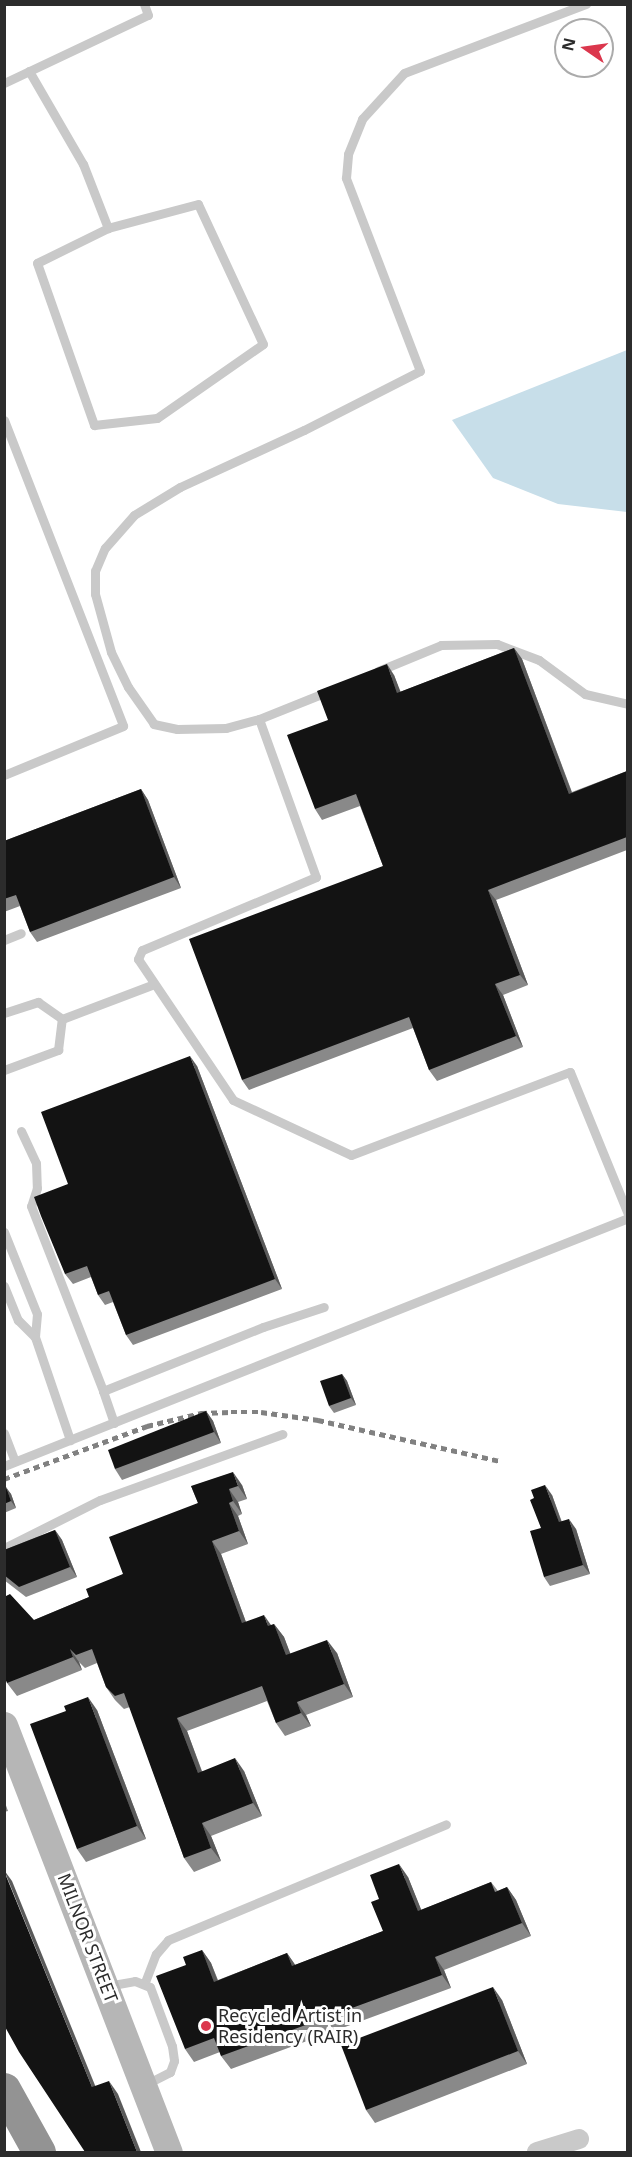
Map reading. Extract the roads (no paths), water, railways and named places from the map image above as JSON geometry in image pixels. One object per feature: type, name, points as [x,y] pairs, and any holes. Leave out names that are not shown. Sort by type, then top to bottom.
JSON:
[{"type":"highway","points":[[4,2089],[39,2152]]},
{"type":"main road","name":"MILNOR STREET","points":[[4,1725],[169,2152]]},
{"type":"street","points":[[537,2152],[579,2139]]},
{"type":"lane","points":[[4,82],[148,15],[144,4]]},
{"type":"lane","points":[[344,685],[259,719],[226,728],[177,729],[153,724],[128,687],[111,652],[95,594],[95,571],[102,555],[134,515],[180,487],[304,430],[420,371],[346,178],[348,154],[362,118],[405,73],[586,4]]},
{"type":"lane","points":[[29,71],[83,164],[108,228]]},
{"type":"lane","points":[[198,204],[263,344],[157,418],[94,425],[37,263],[108,228],[198,204]]},
{"type":"lane","points":[[4,420],[123,726],[4,775]]},
{"type":"lane","points":[[366,676],[441,645],[496,644],[539,660],[585,694],[627,704]]},
{"type":"lane","points":[[4,1466],[627,1216],[570,1072],[351,1155],[233,1100],[138,959],[142,950],[316,877],[259,719]]},
{"type":"lane","points":[[4,940],[21,933]]},
{"type":"lane","points":[[62,1019],[154,984]]},
{"type":"lane","points":[[4,1014],[38,1002],[62,1019]]},
{"type":"lane","points":[[4,1070],[58,1050],[62,1019]]},
{"type":"lane","points":[[21,1131],[36,1163],[37,1188],[31,1206],[114,1423]]},
{"type":"lane","points":[[4,1232],[37,1314],[35,1337],[70,1440]]},
{"type":"lane","points":[[4,1286],[18,1320],[35,1337]]},
{"type":"lane","points":[[103,1391],[263,1327],[324,1307]]},
{"type":"lane","points":[[4,1433],[15,1461]]},
{"type":"lane","points":[[4,1548],[100,1500],[282,1434]]},
{"type":"lane","points":[[144,2085],[170,2072],[174,2061],[172,2046],[145,1982],[156,1954],[168,1940],[446,1824]]},
{"type":"lane","points":[[106,1986],[145,1982]]},
{"type":"water","points":[[627,350],[627,512],[558,504],[493,478],[452,420]]},
{"type":"railway","points":[[4,1479],[147,1426],[201,1413],[261,1412],[318,1420],[500,1461]]},
{"type":"place","name":"Recycled Artist in Residency (RAIR)","points":[[206,2026]]}]
